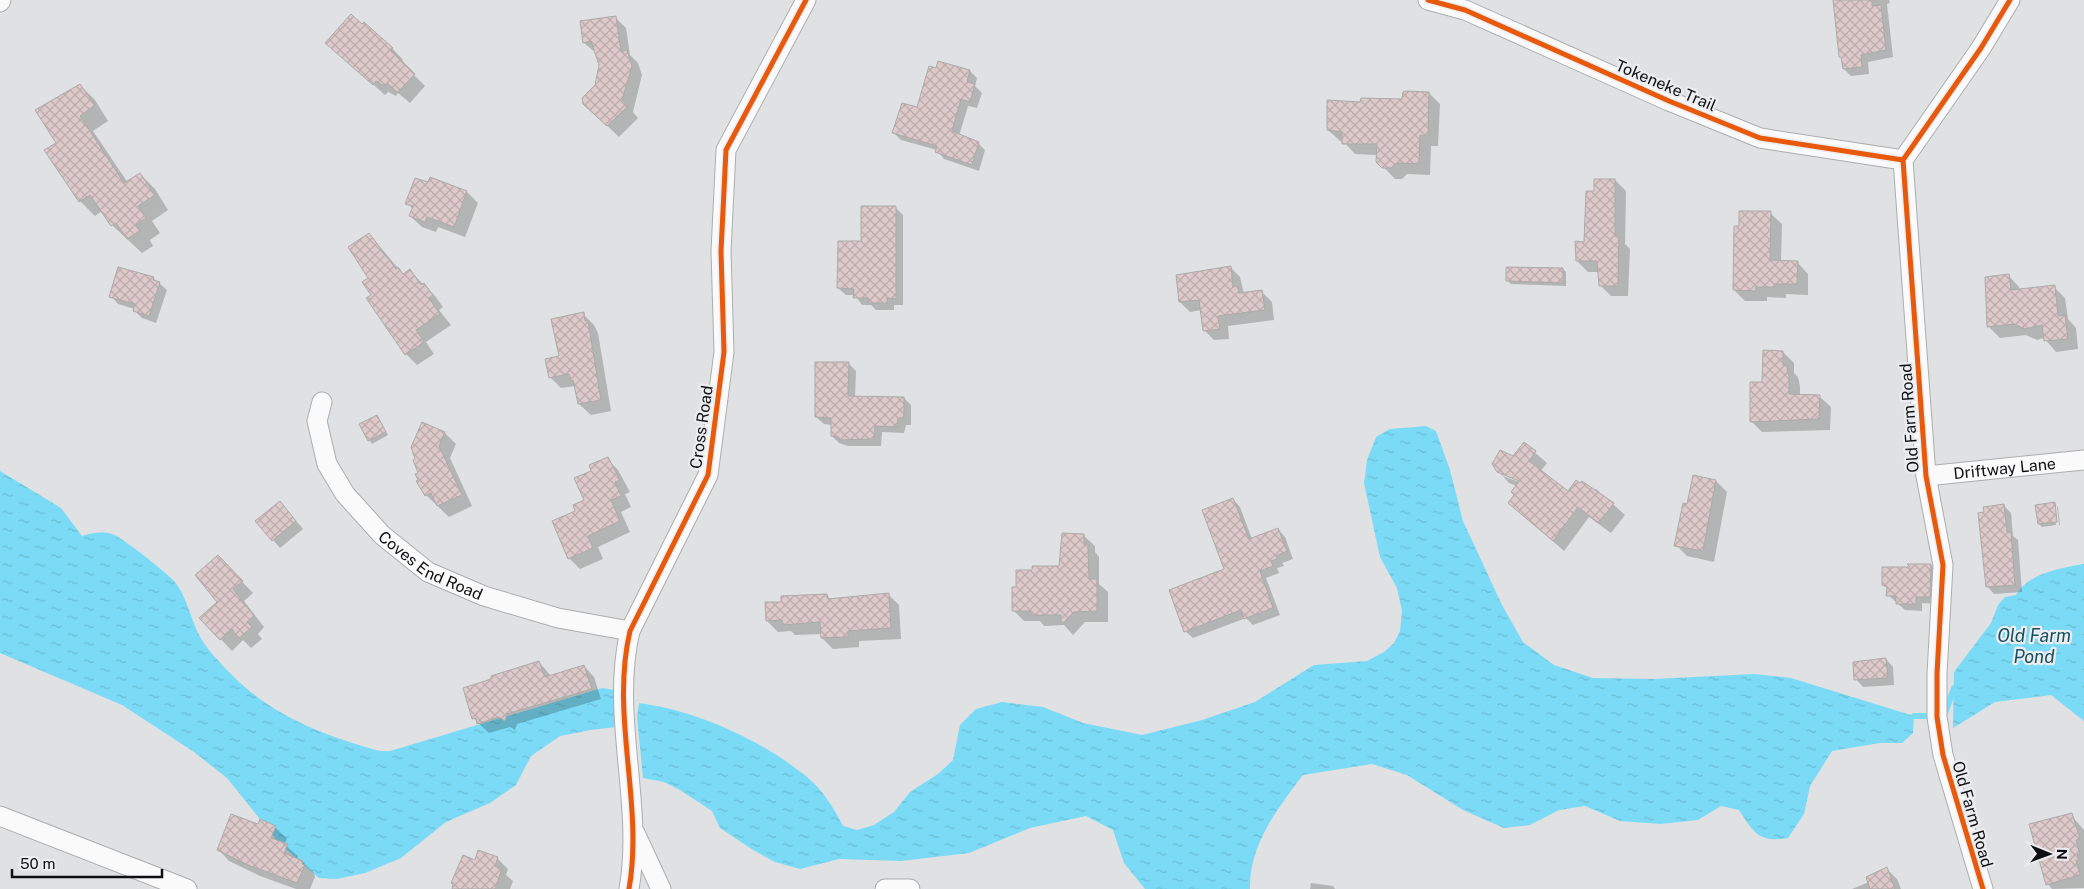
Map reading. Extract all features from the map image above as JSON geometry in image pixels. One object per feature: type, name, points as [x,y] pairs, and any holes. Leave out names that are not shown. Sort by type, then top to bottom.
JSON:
[{"type":"street","name":"Cross Road","points":[[629,889],[633,830],[626,762],[624,658],[630,631],[708,475],[724,352],[721,251],[726,150],[806,0]]},
{"type":"street","name":"Tokeneke Trail","points":[[1428,0],[1465,10],[1669,101],[1760,138],[1903,160]]},
{"type":"street","points":[[1903,160],[1981,48],[2010,0]]},
{"type":"street","name":"Old Farm Road","points":[[1903,160],[1926,476],[1943,565],[1937,674],[1937,717],[1943,755],[1983,889]]},
{"type":"street","name":"Coves End Road","points":[[322,402],[317,421],[326,464],[345,494],[382,535],[428,572],[484,596],[558,618],[630,631]]},
{"type":"street","name":"Driftway Lane","points":[[1926,476],[2084,460]]},
{"type":"street","points":[[0,816],[187,889]]},
{"type":"street","name":"Cross Road","points":[[633,830],[661,889]]},
{"type":"street","points":[[885,889],[910,889]]},
{"type":"water","points":[[1426,426],[1436,431],[1450,470],[1463,521],[1502,605],[1523,642],[1554,665],[1593,678],[1654,679],[1754,674],[1791,678],[1914,716],[1913,733],[1902,743],[1880,743],[1832,751],[1810,786],[1804,814],[1788,838],[1778,839],[1770,839],[1758,834],[1739,810],[1721,806],[1698,820],[1661,824],[1620,821],[1585,806],[1559,810],[1530,825],[1504,828],[1463,810],[1407,775],[1372,764],[1303,775],[1275,814],[1259,843],[1254,857],[1250,889],[1145,889],[1124,863],[1113,830],[1086,816],[1030,828],[969,853],[901,861],[839,859],[800,869],[775,862],[753,850],[720,828],[712,811],[680,790],[664,782],[643,778],[637,717],[639,703],[661,707],[705,720],[768,750],[812,781],[836,812],[843,826],[857,830],[874,825],[894,812],[910,792],[938,774],[953,760],[960,725],[976,709],[1002,702],[1043,707],[1083,723],[1142,735],[1202,720],[1255,702],[1314,665],[1367,661],[1384,652],[1394,643],[1400,631],[1402,611],[1397,588],[1380,557],[1364,483],[1367,460],[1376,437],[1390,429]]},
{"type":"water","points":[[0,471],[61,508],[82,536],[97,533],[112,534],[125,541],[154,564],[179,587],[197,631],[205,645],[238,681],[270,706],[323,733],[380,751],[390,751],[602,688],[615,690],[616,727],[560,736],[531,756],[516,785],[490,803],[446,822],[401,858],[365,873],[337,879],[319,878],[279,843],[227,778],[194,752],[122,705],[0,653]]},
{"type":"water","name":"Old Farm Pond","points":[[2084,564],[2084,721],[2051,695],[1995,702],[1953,728],[1954,672],[1991,623],[1998,605],[2005,597],[2016,595],[2029,581],[2037,577],[2055,570]]},
{"type":"building","points":[[1833,0],[1872,0],[1872,6],[1881,5],[1886,50],[1861,55],[1862,67],[1843,69],[1841,57],[1839,57]]},
{"type":"building","points":[[351,14],[362,24],[364,22],[393,48],[391,50],[415,74],[398,93],[387,83],[384,86],[376,81],[373,85],[325,43]]},
{"type":"building","points":[[616,16],[621,52],[627,50],[632,66],[622,100],[628,106],[607,126],[583,104],[582,98],[595,85],[599,65],[591,41],[583,43],[580,21]]},
{"type":"building","points":[[938,61],[970,70],[967,82],[975,84],[970,102],[961,99],[952,131],[979,142],[972,165],[935,152],[937,146],[892,133],[902,103],[917,107],[929,66],[936,68]]},
{"type":"building","points":[[80,84],[95,105],[80,116],[124,183],[140,173],[155,195],[138,206],[146,218],[136,225],[140,231],[127,239],[116,223],[111,226],[90,195],[79,202],[44,150],[56,143],[35,110]]},
{"type":"building","points":[[1403,92],[1429,92],[1428,136],[1420,135],[1419,164],[1396,163],[1391,168],[1382,168],[1376,162],[1377,144],[1342,144],[1342,132],[1327,130],[1327,100],[1360,102],[1361,98],[1402,99]]},
{"type":"building","points":[[430,177],[467,191],[454,227],[427,217],[425,222],[409,216],[413,206],[405,204],[415,178],[428,182]]},
{"type":"building","points":[[1594,179],[1615,179],[1615,236],[1619,236],[1618,286],[1599,286],[1597,261],[1576,261],[1575,241],[1584,242],[1586,191],[1594,191]]},
{"type":"building","points":[[861,206],[896,206],[896,299],[887,298],[887,303],[868,303],[868,298],[853,298],[854,289],[837,288],[838,241],[861,241]]},
{"type":"building","points":[[1739,211],[1771,211],[1770,260],[1798,261],[1797,284],[1775,284],[1775,287],[1756,287],[1756,291],[1733,290],[1734,226],[1739,226]]},
{"type":"building","points":[[369,233],[396,269],[398,267],[403,274],[410,269],[421,285],[424,283],[433,295],[429,298],[440,314],[416,330],[424,342],[405,355],[366,298],[371,295],[362,282],[368,278],[348,247]]},
{"type":"building","points":[[1231,266],[1233,287],[1238,286],[1239,293],[1262,290],[1265,310],[1218,316],[1220,329],[1203,331],[1199,300],[1179,302],[1176,275]]},
{"type":"building","points":[[118,267],[154,277],[153,280],[160,282],[149,316],[133,311],[135,304],[109,297]]},
{"type":"building","points":[[1506,267],[1563,268],[1563,283],[1506,281]]},
{"type":"building","points":[[2009,274],[2011,290],[2055,285],[2058,316],[2065,315],[2068,339],[2044,341],[2042,325],[2025,329],[2014,324],[1987,327],[1985,277]]},
{"type":"building","points":[[584,312],[585,321],[588,321],[601,400],[578,404],[573,380],[571,381],[569,374],[549,378],[545,359],[559,356],[551,319]]},
{"type":"building","points":[[1763,350],[1783,351],[1783,365],[1788,365],[1789,394],[1820,395],[1819,419],[1750,422],[1750,382],[1762,382]]},
{"type":"building","points":[[815,362],[849,362],[848,396],[904,397],[904,418],[898,418],[897,427],[875,426],[874,439],[839,440],[839,437],[831,436],[831,418],[815,417]]},
{"type":"building","points":[[377,415],[386,432],[368,441],[359,424]]},
{"type":"building","points":[[422,422],[445,432],[439,446],[462,495],[437,506],[431,493],[425,496],[416,481],[418,480],[415,474],[418,473],[411,447]]},
{"type":"building","points":[[1524,442],[1536,451],[1529,461],[1568,491],[1576,480],[1580,483],[1582,481],[1614,503],[1599,523],[1578,507],[1553,541],[1508,503],[1514,495],[1511,492],[1519,481],[1497,472],[1492,464],[1500,450],[1513,456]]},
{"type":"building","points":[[608,457],[620,480],[615,482],[621,496],[611,500],[620,521],[588,536],[593,548],[568,559],[552,521],[575,511],[573,505],[584,500],[574,478],[591,471],[589,465]]},
{"type":"building","points":[[1693,475],[1716,480],[1703,551],[1674,546],[1683,503],[1687,504]]},
{"type":"building","points":[[1233,498],[1249,539],[1278,528],[1287,551],[1276,556],[1277,559],[1271,561],[1273,566],[1260,571],[1273,608],[1244,619],[1241,610],[1184,632],[1169,590],[1224,569],[1202,510]]},
{"type":"building","points":[[280,501],[296,521],[272,541],[255,521]]},
{"type":"building","points":[[2055,502],[2057,522],[2038,524],[2035,505]]},
{"type":"building","points":[[2004,504],[2007,532],[2011,532],[2015,585],[1986,587],[1978,513],[1984,512],[1983,507]]},
{"type":"building","points":[[1062,533],[1084,534],[1084,544],[1088,544],[1089,579],[1097,579],[1097,611],[1074,612],[1061,625],[1061,615],[1032,615],[1030,611],[1012,611],[1012,587],[1016,587],[1016,570],[1032,570],[1032,566],[1059,566]]},
{"type":"building","points":[[218,555],[243,581],[233,589],[254,616],[247,622],[252,627],[239,638],[232,629],[220,640],[199,618],[217,602],[195,575]]},
{"type":"building","points":[[1907,564],[1931,564],[1930,597],[1916,597],[1916,604],[1896,604],[1896,596],[1886,596],[1887,587],[1882,585],[1882,567],[1910,567]]},
{"type":"building","points":[[889,593],[891,628],[848,631],[848,637],[821,638],[820,622],[783,625],[782,620],[766,621],[765,602],[781,602],[781,596],[827,594],[828,599]]},
{"type":"building","points":[[1886,658],[1888,678],[1854,680],[1853,662]]},
{"type":"building","points":[[539,661],[545,677],[584,665],[592,689],[507,714],[505,721],[499,717],[477,724],[476,718],[472,719],[463,688],[491,679],[491,676]]},
{"type":"building","points":[[2072,813],[2080,839],[2076,840],[2080,854],[2077,854],[2079,860],[2076,860],[2080,873],[2079,875],[2046,885],[2029,824]]},
{"type":"building","points":[[231,814],[258,824],[260,819],[276,826],[271,838],[288,844],[284,853],[303,861],[302,864],[305,865],[297,883],[248,865],[217,850]]},
{"type":"building","points":[[478,850],[498,857],[495,866],[502,869],[495,889],[452,889],[453,884],[451,883],[463,855],[475,860]]},
{"type":"building","points":[[1887,867],[1895,889],[1870,889],[1866,877]]},
{"type":"waterway","points":[[1944,716],[1954,688]]},
{"type":"waterway","points":[[1914,716],[1935,716]]},
{"type":"cycle path","points":[[629,889],[633,857],[633,825],[624,695],[625,663],[630,631],[708,475],[724,352],[721,251],[726,150],[806,0]]},
{"type":"cycle path","points":[[1428,0],[1465,10],[1669,101],[1760,138],[1903,160]]},
{"type":"cycle path","points":[[1983,889],[1943,755],[1937,717],[1937,674],[1943,565],[1926,476],[1903,160],[1981,48],[2010,0]]}]
